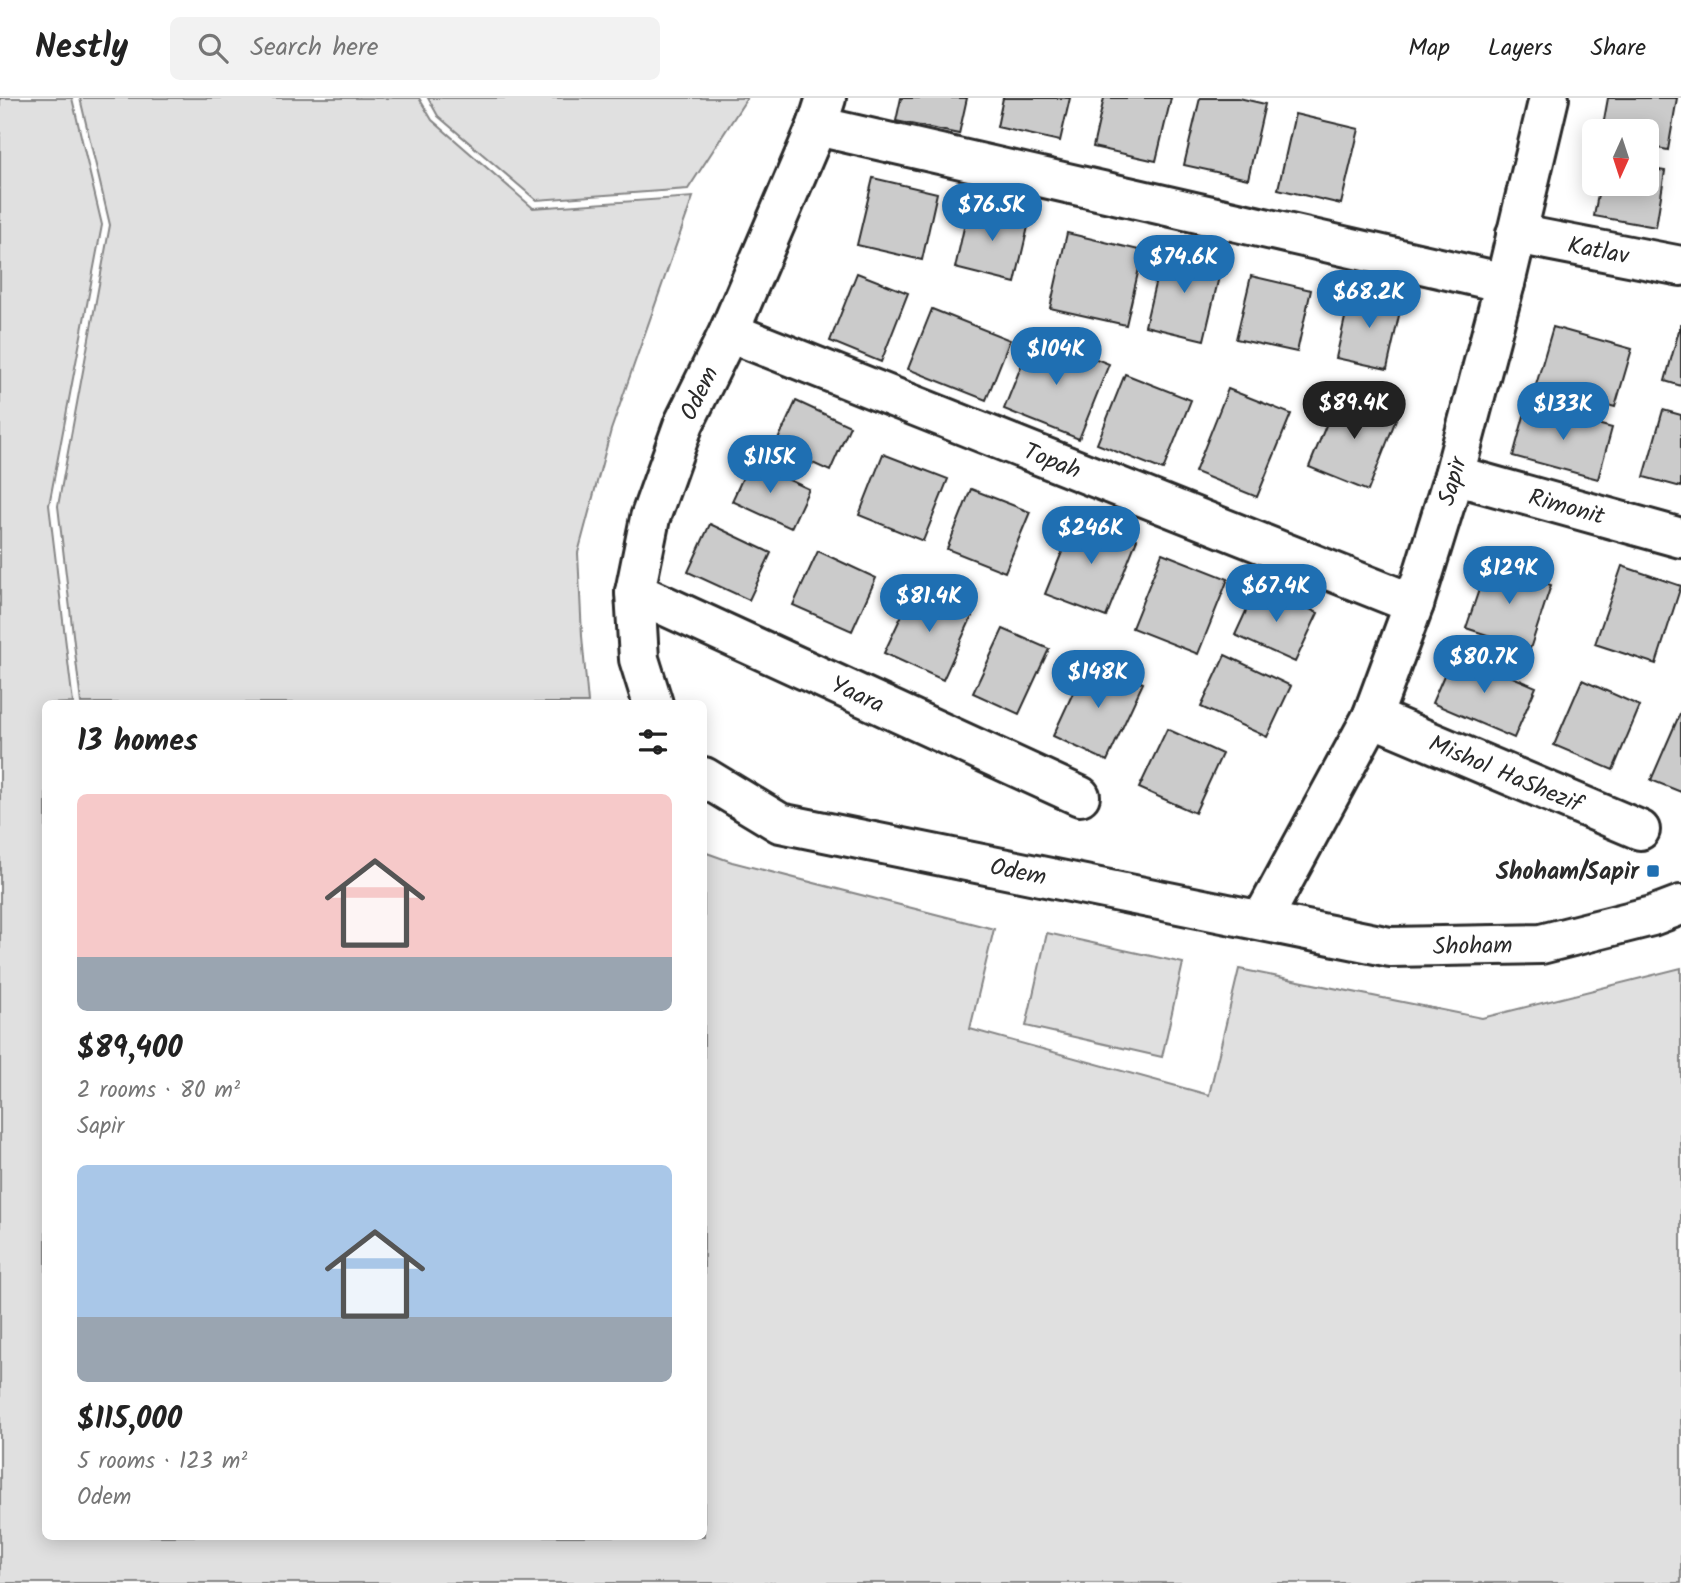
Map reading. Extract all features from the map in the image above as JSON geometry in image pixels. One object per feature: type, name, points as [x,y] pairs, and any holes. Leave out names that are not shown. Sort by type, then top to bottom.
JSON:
[{"type":"street","name":"Sapir","points":[[1262,920],[1372,717],[1414,604],[1454,475],[1505,283],[1549,98]]},
{"type":"street","points":[[821,112],[1505,283]]},
{"type":"street","name":"Odem","points":[[652,700],[639,659],[635,592],[650,518],[684,423],[729,332],[821,112]]},
{"type":"street","name":"Katlav","points":[[1516,234],[1681,266]]},
{"type":"street","name":"Topah","points":[[729,332],[1414,604]]},
{"type":"street","name":"Rimonit","points":[[1454,475],[1681,538]]},
{"type":"street","name":"Yaara","points":[[635,592],[1080,796]]},
{"type":"street","name":"Mishol HaShezif","points":[[1372,717],[1640,830]]},
{"type":"street","name":"Odem","points":[[707,779],[780,823],[1262,920]]},
{"type":"street","name":"Shoham","points":[[1262,920],[1390,947],[1541,944],[1652,916],[1681,905]]},
{"type":"shaded area","points":[[0,98],[72,98],[102,225],[49,505],[73,700],[42,700],[42,1540],[707,1540],[707,853],[732,862],[994,929],[970,1029],[1209,1095],[1239,969],[1482,1018],[1681,968],[1681,1583],[0,1583]]},
{"type":"shaded area","points":[[80,98],[419,98],[432,120],[533,208],[693,197],[611,430],[578,553],[588,700],[81,700],[58,506],[110,225]]},
{"type":"shaded area","points":[[428,98],[747,98],[688,189],[536,200],[438,116]]},
{"type":"shaded area","points":[[1047,933],[1183,963],[1162,1057],[1026,1026]]},
{"type":"building","points":[[901,98],[967,98],[959,134],[896,121]]},
{"type":"building","points":[[1003,98],[1070,98],[1060,141],[997,127]]},
{"type":"building","points":[[1104,98],[1171,98],[1156,161],[1093,147]]},
{"type":"building","points":[[1200,98],[1239,98],[1265,104],[1248,179],[1184,165]]},
{"type":"building","points":[[1608,98],[1677,98],[1668,150],[1659,148],[1659,119],[1604,119]]},
{"type":"building","points":[[1295,114],[1359,129],[1341,204],[1278,189]]},
{"type":"building","points":[[1659,170],[1665,171],[1656,227],[1594,216],[1598,196],[1659,196]]},
{"type":"building","points":[[873,178],[937,193],[922,260],[857,245]]},
{"type":"building","points":[[969,205],[1030,218],[1015,283],[955,268]]},
{"type":"building","points":[[1067,233],[1143,251],[1126,325],[1050,308]]},
{"type":"building","points":[[1163,250],[1222,264],[1204,340],[1145,326]]},
{"type":"building","points":[[857,273],[908,293],[881,362],[830,341]]},
{"type":"building","points":[[1251,276],[1311,290],[1297,352],[1236,339]]},
{"type":"building","points":[[1351,291],[1402,302],[1387,369],[1336,358]]},
{"type":"building","points":[[932,309],[1010,340],[986,400],[908,369]]},
{"type":"building","points":[[1681,323],[1681,386],[1665,381]]},
{"type":"building","points":[[1553,327],[1632,349],[1615,407],[1536,385]]},
{"type":"building","points":[[1034,334],[1109,364],[1079,439],[1004,409]]},
{"type":"building","points":[[1125,374],[1191,400],[1163,470],[1097,444]]},
{"type":"building","points":[[1228,389],[1291,414],[1257,497],[1195,472]]},
{"type":"building","points":[[1340,391],[1398,414],[1368,491],[1309,467]]},
{"type":"building","points":[[796,401],[850,426],[830,471],[775,446]]},
{"type":"building","points":[[1527,405],[1612,428],[1598,479],[1513,456]]},
{"type":"building","points":[[1663,410],[1681,415],[1681,487],[1644,477]]},
{"type":"building","points":[[883,454],[948,479],[923,541],[859,515]]},
{"type":"building","points":[[750,462],[809,489],[791,528],[732,501]]},
{"type":"building","points":[[971,489],[1030,512],[1005,572],[947,549]]},
{"type":"building","points":[[1077,515],[1137,539],[1106,617],[1045,594]]},
{"type":"building","points":[[710,524],[771,553],[749,600],[688,572]]},
{"type":"building","points":[[818,551],[876,578],[852,631],[793,605]]},
{"type":"building","points":[[1162,553],[1228,579],[1198,654],[1132,628]]},
{"type":"building","points":[[1488,563],[1551,585],[1530,649],[1466,628]]},
{"type":"building","points":[[1622,566],[1681,586],[1656,664],[1595,644]]},
{"type":"building","points":[[1258,585],[1318,613],[1295,662],[1235,635]]},
{"type":"building","points":[[915,587],[973,614],[943,680],[884,653]]},
{"type":"building","points":[[1003,629],[1049,649],[1019,714],[973,693]]},
{"type":"building","points":[[1454,652],[1536,687],[1514,738],[1432,703]]},
{"type":"building","points":[[1225,655],[1291,686],[1267,737],[1201,707]]},
{"type":"building","points":[[1089,658],[1143,683],[1107,761],[1053,736]]},
{"type":"building","points":[[1582,680],[1640,706],[1613,770],[1554,745]]},
{"type":"building","points":[[1681,711],[1681,792],[1651,780]]},
{"type":"building","points":[[1167,729],[1222,754],[1195,813],[1139,788]]},
{"type":"place","name":"Shoham/Sapir","points":[[1653,871]]}]
